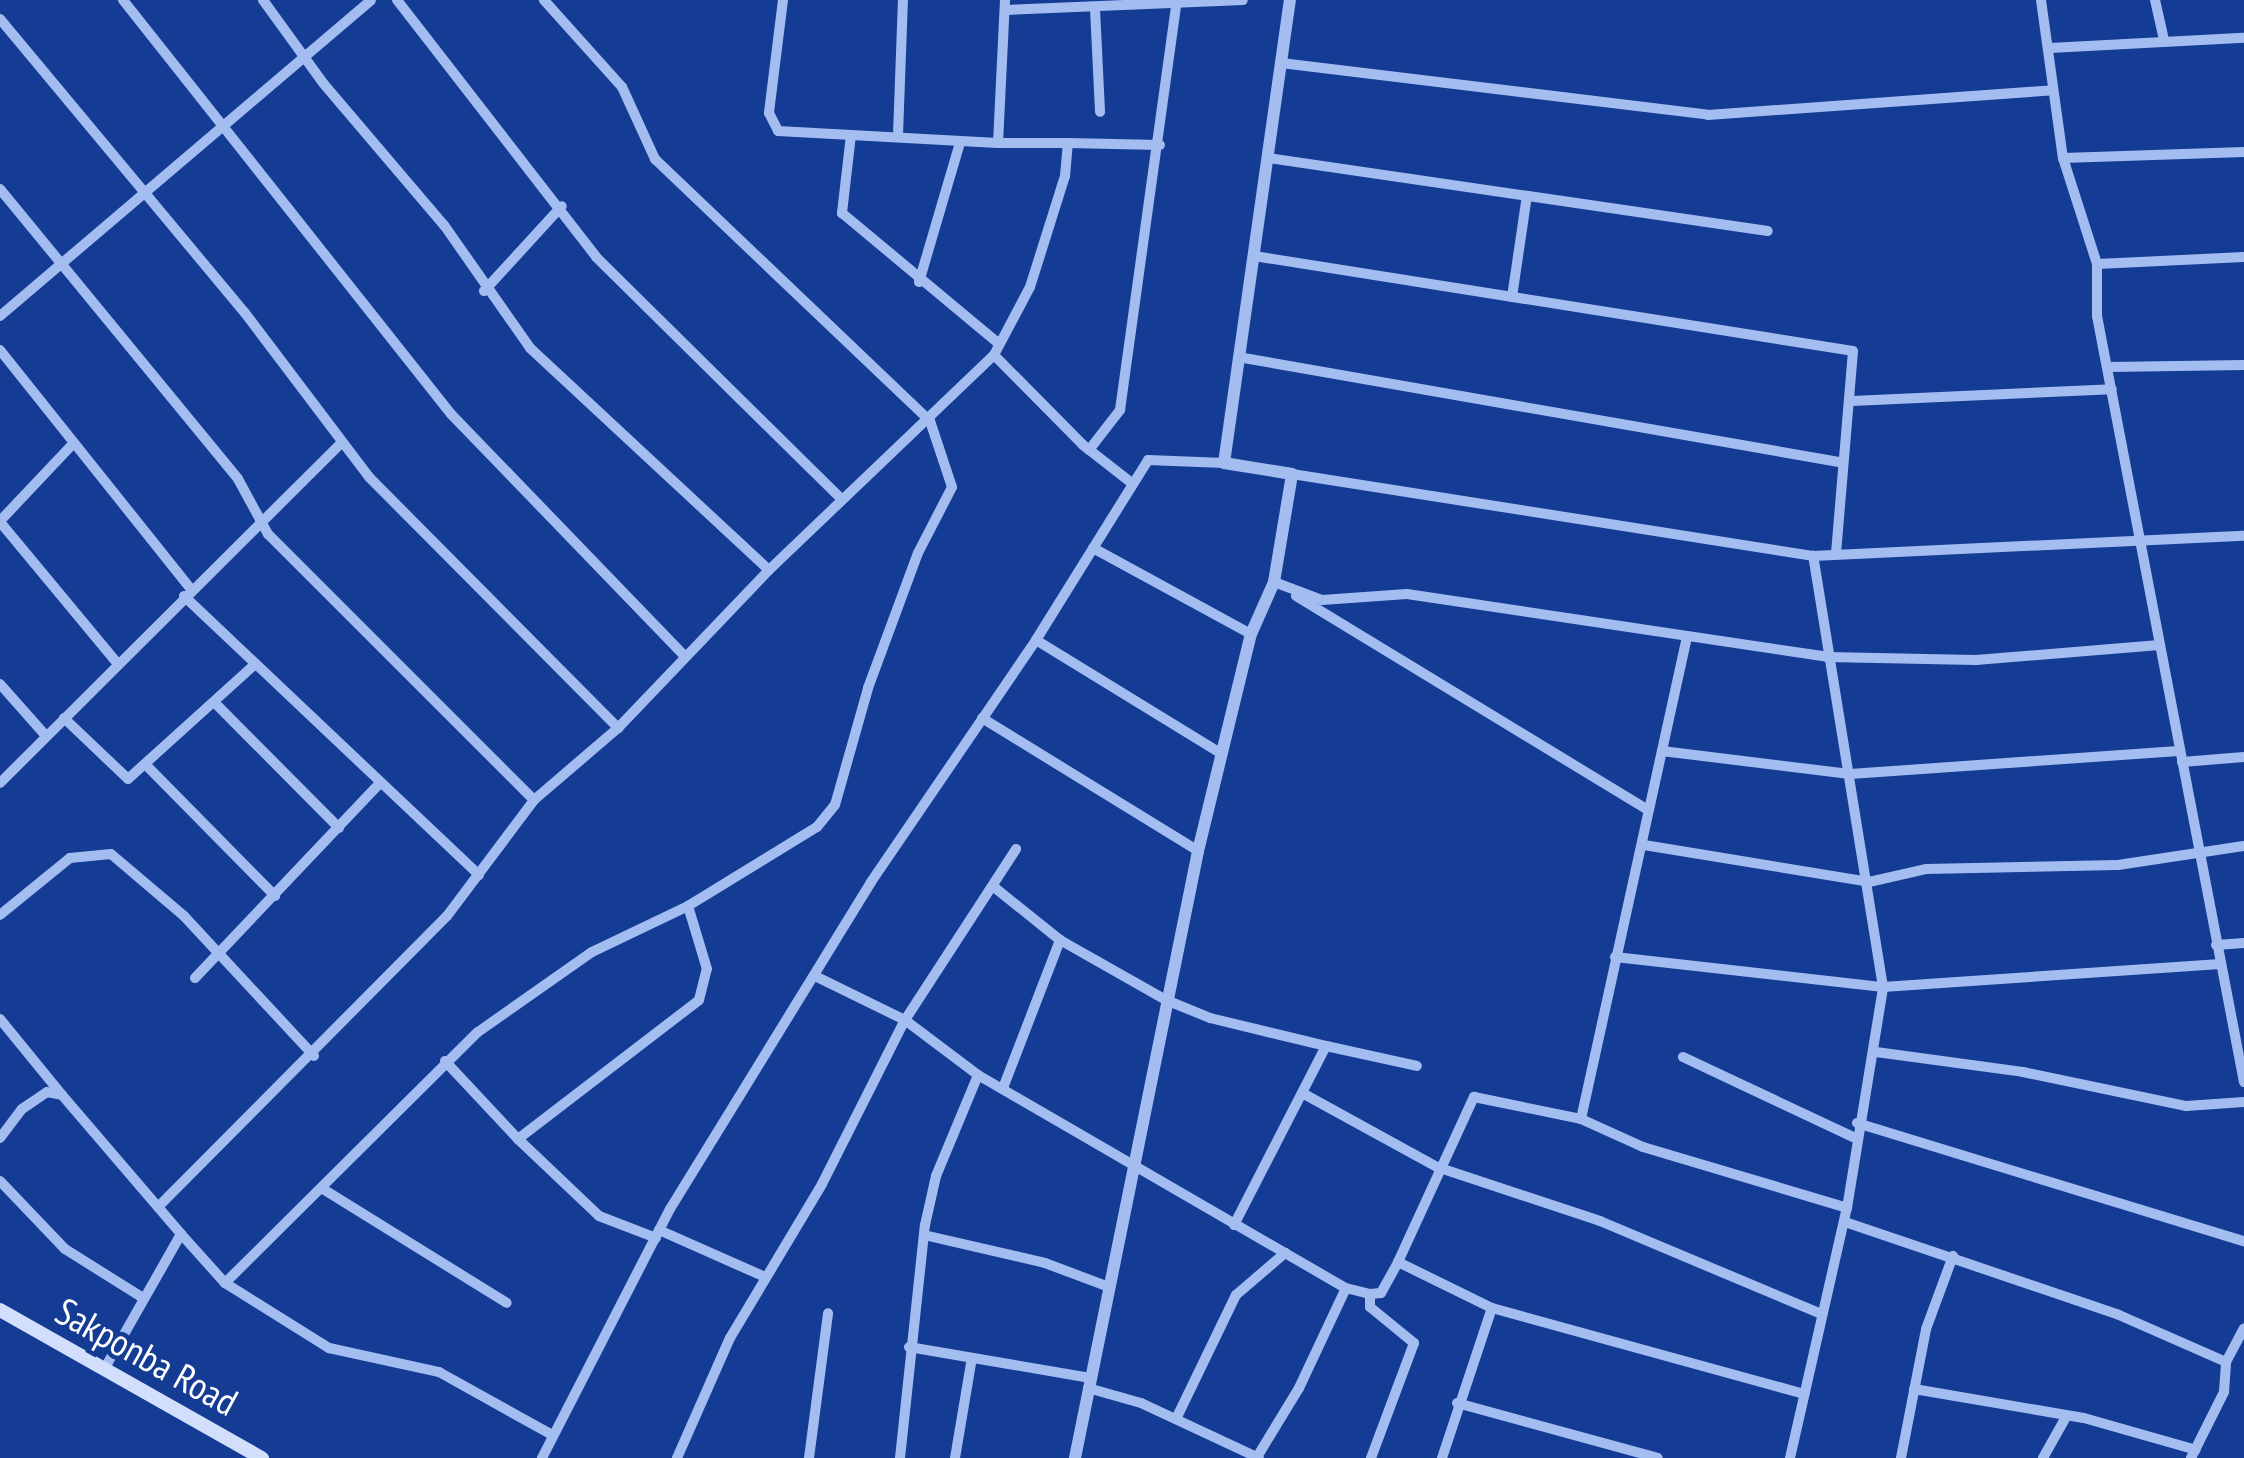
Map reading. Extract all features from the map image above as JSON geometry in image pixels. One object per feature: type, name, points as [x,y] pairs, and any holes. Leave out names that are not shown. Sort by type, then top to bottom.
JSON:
[{"type":"main road","name":"Sakponba Road","points":[[0,1310],[262,1458]]},
{"type":"street","points":[[123,0],[451,414],[685,656]]},
{"type":"street","points":[[264,0],[303,55],[444,225],[484,290],[530,348],[769,570]]},
{"type":"street","points":[[0,316],[371,0]]},
{"type":"street","points":[[397,0],[562,206],[596,257],[841,498]]},
{"type":"street","points":[[225,1282],[323,1190],[446,1061],[592,952],[688,906],[817,826],[835,805],[868,688],[918,552],[952,487],[930,421],[654,160],[629,97],[544,0]]},
{"type":"street","points":[[783,0],[769,113],[773,126],[960,143],[1160,145]]},
{"type":"street","points":[[898,135],[903,0]]},
{"type":"street","points":[[998,143],[1005,5],[1176,7],[1243,0]]},
{"type":"street","points":[[1224,463],[1290,0]]},
{"type":"street","points":[[2041,0],[2062,158],[2097,264],[2097,316],[2216,945],[2241,1048],[2244,1082]]},
{"type":"street","points":[[2156,0],[2164,40]]},
{"type":"street","points":[[1090,450],[1120,410],[1160,145],[1176,7]]},
{"type":"street","points":[[1095,8],[1100,112]]},
{"type":"street","points":[[0,19],[145,189],[340,444],[618,728]]},
{"type":"street","points":[[2050,48],[2244,38]]},
{"type":"street","points":[[1281,63],[1708,115],[2053,90]]},
{"type":"street","points":[[852,136],[842,212],[996,350],[1090,450],[1133,484]]},
{"type":"street","points":[[919,282],[960,143]]},
{"type":"street","points":[[158,1207],[314,1056],[479,875],[534,800],[618,728],[841,498],[930,421],[996,350],[1030,287],[1065,176],[1068,143]]},
{"type":"street","points":[[2062,158],[2244,152]]},
{"type":"street","points":[[1268,158],[1768,232]]},
{"type":"street","points":[[0,190],[238,478],[261,522],[534,800]]},
{"type":"street","points":[[1512,297],[1526,196]]},
{"type":"street","points":[[484,290],[562,206]]},
{"type":"street","points":[[1254,256],[1853,352],[1852,400],[1839,462],[1836,553]]},
{"type":"street","points":[[2097,264],[2244,257]]},
{"type":"street","points":[[0,350],[188,593],[253,666],[479,875]]},
{"type":"street","points":[[1238,357],[1839,462]]},
{"type":"street","points":[[2109,367],[2244,366]]},
{"type":"street","points":[[1852,400],[2112,389]]},
{"type":"street","points":[[0,783],[340,444]]},
{"type":"street","points":[[71,446],[0,522],[118,662]]},
{"type":"street","points":[[543,1458],[658,1234],[815,976],[1036,640],[1148,460],[1224,463],[1813,556],[2244,536]]},
{"type":"street","points":[[1075,1458],[1198,851],[1251,634],[1274,582],[1292,474]]},
{"type":"street","points":[[1094,548],[1251,634]]},
{"type":"street","points":[[1790,1458],[1819,1314],[1848,1208],[1857,1123],[1876,1052],[1883,987],[1869,882],[1826,657],[1813,556]]},
{"type":"street","points":[[1274,582],[1322,600],[1407,594],[1686,640],[1826,657],[1976,660],[2160,644]]},
{"type":"street","points":[[1274,582],[1648,810]]},
{"type":"street","points":[[1036,640],[1222,754]]},
{"type":"street","points":[[1581,1120],[1686,640]]},
{"type":"street","points":[[64,718],[125,778],[146,765],[253,666]]},
{"type":"street","points":[[0,684],[46,736]]},
{"type":"street","points":[[215,703],[339,828]]},
{"type":"street","points":[[982,718],[1198,851]]},
{"type":"street","points":[[1662,751],[1850,774],[2180,756],[2244,757]]},
{"type":"street","points":[[146,765],[276,896]]},
{"type":"street","points":[[195,978],[378,785]]},
{"type":"street","points":[[1644,845],[1869,882],[1926,869],[2118,865],[2244,846]]},
{"type":"street","points":[[677,1458],[765,1276],[822,1184],[905,1020],[1016,849]]},
{"type":"street","points":[[0,915],[70,858],[95,852],[111,854],[146,881],[221,954],[314,1056]]},
{"type":"street","points":[[994,888],[1060,940],[1166,1000],[1210,1018],[1417,1066]]},
{"type":"street","points":[[518,1140],[700,1000],[708,969],[688,906]]},
{"type":"street","points":[[1004,1088],[1060,940]]},
{"type":"street","points":[[2216,945],[2244,943]]},
{"type":"street","points":[[1615,957],[1883,987],[2220,964]]},
{"type":"street","points":[[815,976],[905,1020],[978,1075],[1284,1253],[1346,1288],[1370,1294],[1381,1293],[1398,1262],[1436,1167],[1474,1096],[1581,1120],[1643,1148],[1848,1208]]},
{"type":"street","points":[[0,1019],[225,1282],[329,1348],[439,1372],[552,1435]]},
{"type":"street","points":[[1234,1224],[1326,1046]]},
{"type":"street","points":[[1876,1052],[2024,1072],[2186,1106],[2244,1102]]},
{"type":"street","points":[[1683,1058],[1856,1138]]},
{"type":"street","points":[[446,1061],[579,1202],[765,1276]]},
{"type":"street","points":[[900,1458],[924,1235],[936,1176],[978,1075]]},
{"type":"street","points":[[0,1138],[22,1109],[47,1092],[62,1096]]},
{"type":"street","points":[[1304,1094],[1436,1167],[1600,1221],[1819,1314]]},
{"type":"street","points":[[1857,1123],[2244,1241]]},
{"type":"street","points":[[0,1181],[65,1249],[140,1296]]},
{"type":"street","points":[[323,1190],[507,1302]]},
{"type":"street","points":[[1844,1222],[2118,1314],[2229,1358],[2244,1358]]},
{"type":"street","points":[[105,1368],[140,1296],[181,1234]]},
{"type":"street","points":[[924,1235],[1044,1263],[1109,1288]]},
{"type":"street","points":[[1176,1420],[1236,1295],[1284,1253]]},
{"type":"street","points":[[1901,1458],[1926,1329],[1953,1256]]},
{"type":"street","points":[[1398,1262],[1492,1308],[1804,1394]]},
{"type":"street","points":[[910,1347],[1089,1383],[1259,1457],[1299,1388],[1346,1288]]},
{"type":"street","points":[[1370,1294],[1370,1308],[1414,1343],[1370,1458]]},
{"type":"street","points":[[1442,1458],[1457,1402],[1492,1308]]},
{"type":"street","points":[[809,1458],[828,1314]]},
{"type":"street","points":[[1914,1389],[2066,1418],[2194,1454],[2224,1392],[2229,1358],[2244,1328]]},
{"type":"street","points":[[955,1458],[972,1358]]},
{"type":"street","points":[[1457,1402],[1658,1458]]},
{"type":"street","points":[[2050,1415],[2057,1431]]},
{"type":"street","points":[[2043,1458],[2066,1418]]}]
